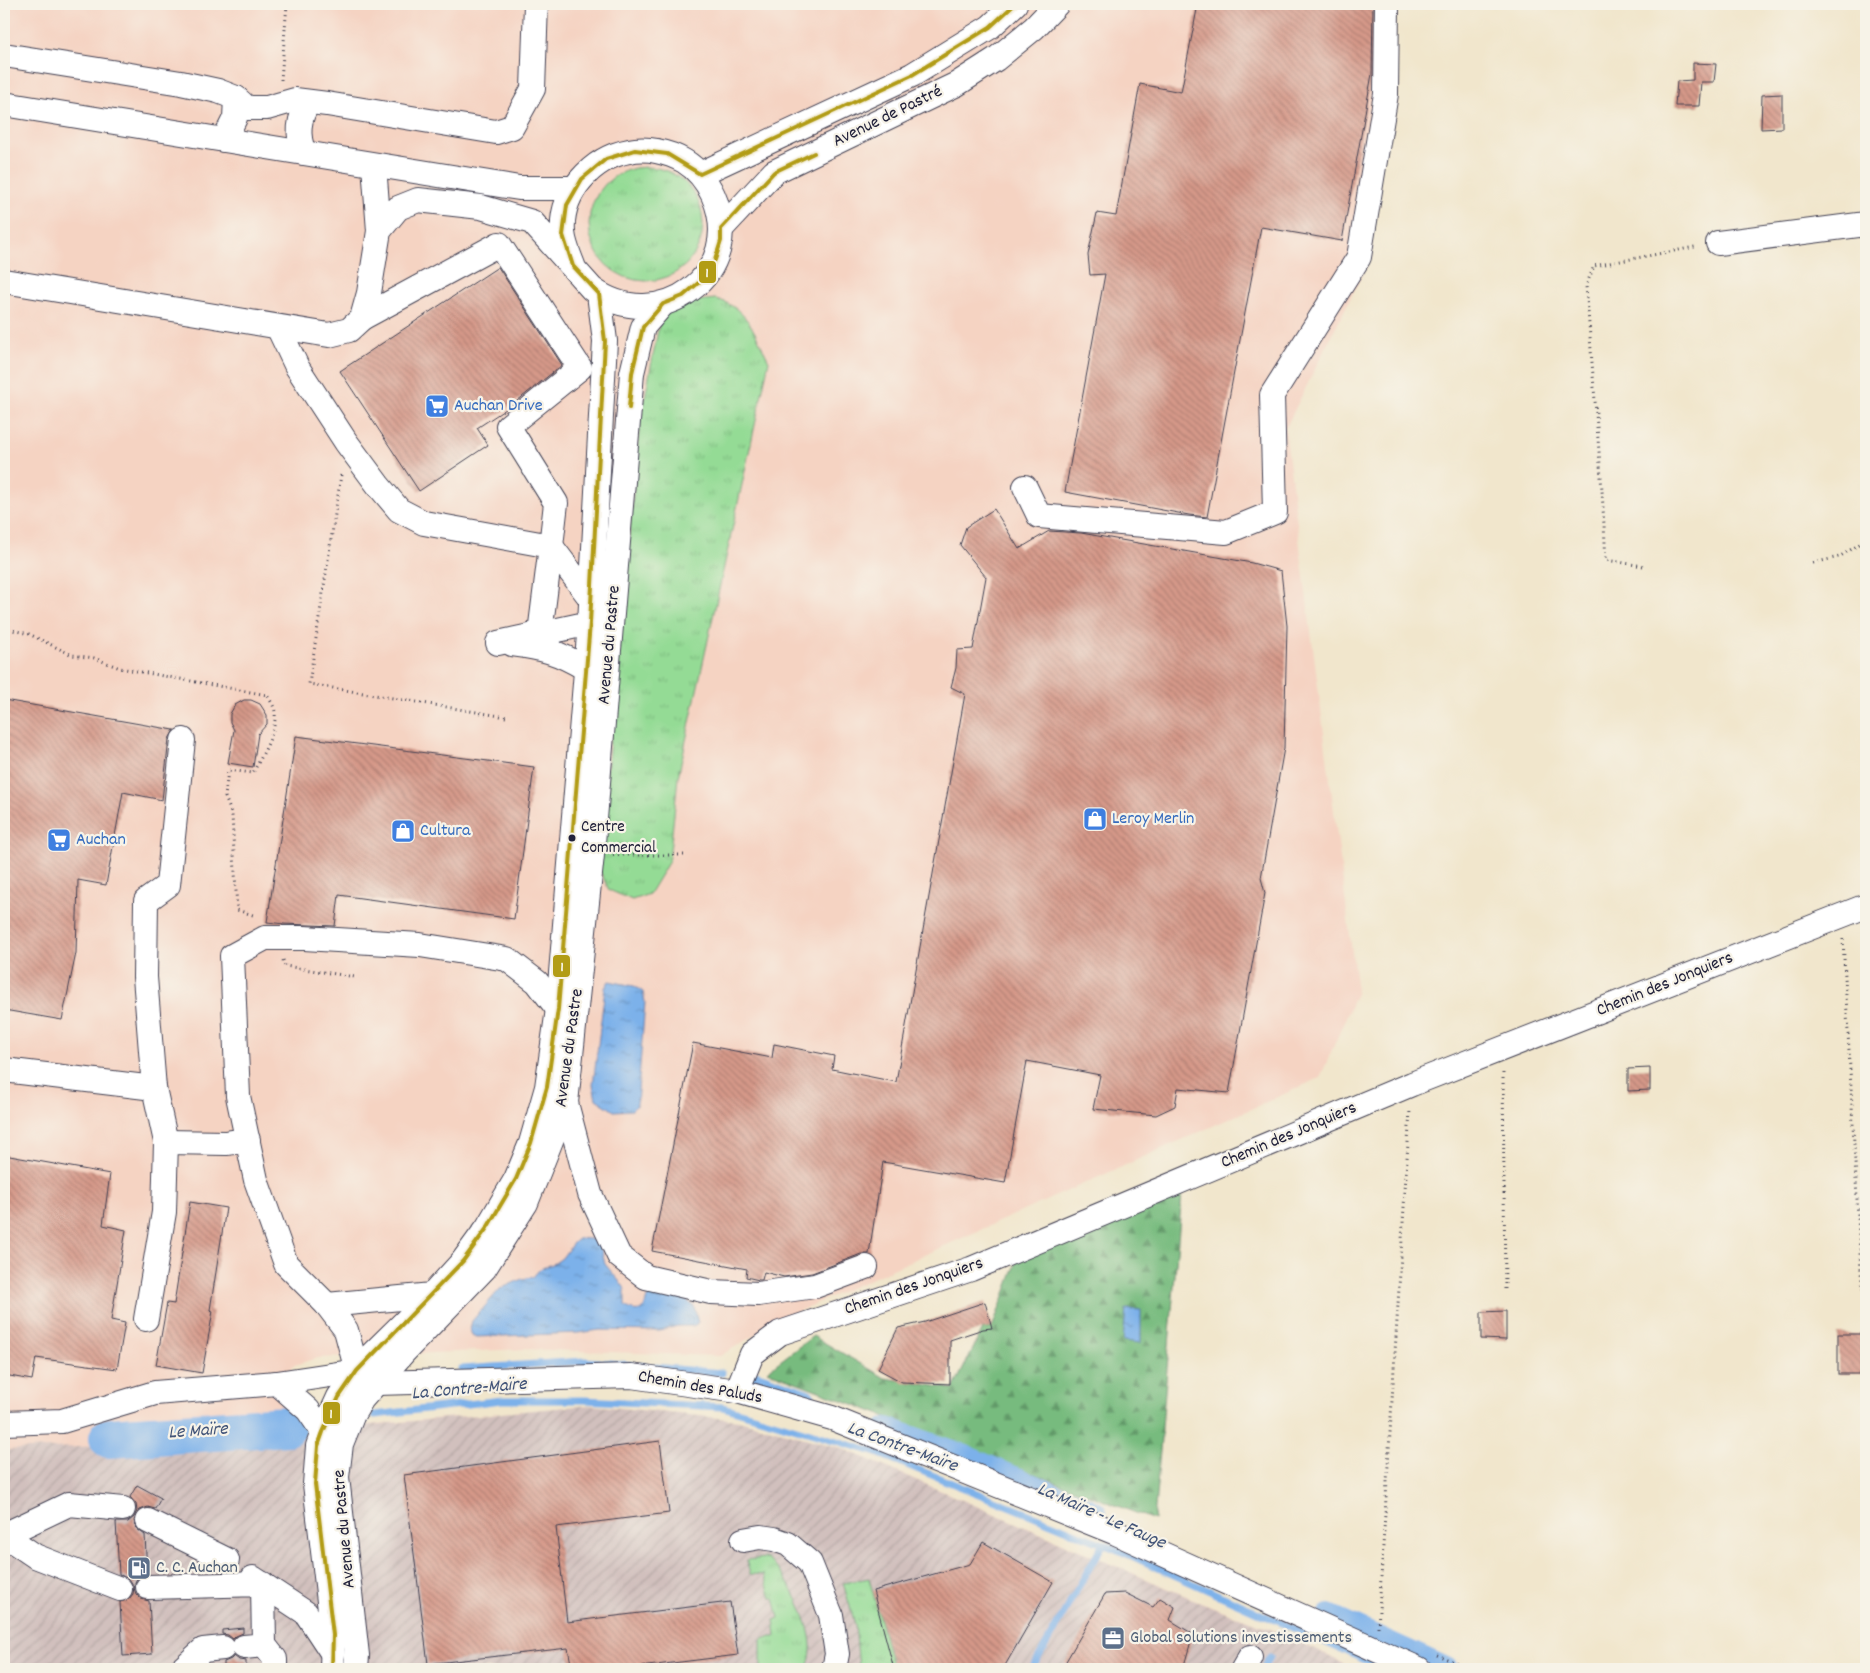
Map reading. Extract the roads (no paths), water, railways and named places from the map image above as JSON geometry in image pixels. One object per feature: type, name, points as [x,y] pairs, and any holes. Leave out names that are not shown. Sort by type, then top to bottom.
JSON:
[{"type":"street","points":[[4,56],[181,83],[218,91],[236,98],[248,108],[267,108],[295,100],[496,132],[512,127],[533,89],[536,4]]},
{"type":"street","name":"Avenue de Pastré","points":[[700,174],[912,75],[990,27],[1015,4]]},
{"type":"street","name":"Avenue de Pastré","points":[[721,229],[774,172],[957,84],[996,59],[1034,28],[1057,4]]},
{"type":"street","points":[[1025,487],[1039,516],[1226,532],[1275,512],[1272,395],[1359,257],[1386,94],[1387,4]]},
{"type":"street","points":[[224,140],[235,118],[236,98]]},
{"type":"street","points":[[304,153],[298,140],[302,112],[308,102]]},
{"type":"street","points":[[4,104],[518,188],[574,188]]},
{"type":"street","points":[[379,231],[398,208],[418,200],[481,207],[532,222],[592,289],[611,301],[636,307],[663,304],[683,296],[703,279],[715,260],[721,241],[721,218],[718,206],[700,174],[689,164],[676,157],[645,150],[631,150],[618,154],[602,161],[588,171],[574,188],[568,203],[563,230],[566,246],[574,268]]},
{"type":"street","points":[[362,318],[379,231],[374,165]]},
{"type":"street","points":[[1718,243],[1866,224]]},
{"type":"street","points":[[4,281],[329,335],[349,330],[362,318],[499,244],[580,368],[508,426],[556,503],[540,633]]},
{"type":"street","name":"Avenue du Pastre","points":[[356,1669],[357,1655],[337,1478],[341,1444],[353,1414],[362,1399],[370,1356],[432,1295],[463,1261],[487,1228],[516,1179],[531,1142],[547,1087],[558,1009],[590,623],[605,341],[599,294]]},
{"type":"street","name":"Avenue du Pastre","points":[[333,1662],[333,1635],[315,1484],[318,1446],[323,1432],[339,1397],[367,1377],[484,1270],[526,1203],[566,1103],[592,856],[632,374],[643,327],[663,304]]},
{"type":"street","points":[[278,327],[297,367],[346,442],[399,510],[424,523],[551,546],[591,599]]},
{"type":"street","points":[[585,668],[565,656],[537,648],[498,643],[590,623]]},
{"type":"street","points":[[146,1319],[164,1212],[166,1142],[154,1088],[145,977],[146,901],[168,885],[183,740]]},
{"type":"street","name":"Chemin des Jonquiers","points":[[737,1391],[752,1354],[780,1333],[971,1269],[1412,1084],[1866,906]]},
{"type":"street","points":[[367,1377],[346,1330],[327,1305],[286,1264],[256,1180],[238,1096],[232,956],[265,938],[304,938],[420,945],[506,959],[536,982],[558,1009]]},
{"type":"street","points":[[4,1070],[154,1088]]},
{"type":"street","points":[[566,1103],[590,1194],[619,1256],[646,1277],[710,1292],[758,1294],[815,1286],[866,1267]]},
{"type":"street","points":[[166,1142],[226,1143],[248,1140]]},
{"type":"street","points":[[327,1305],[432,1295]]},
{"type":"street","name":"Chemin des Paluds","points":[[4,1423],[62,1422],[155,1393],[367,1377],[631,1376],[737,1391],[832,1418],[1098,1525],[1419,1669]]},
{"type":"street","points":[[277,1383],[308,1410],[323,1432]]},
{"type":"street","points":[[4,1535],[69,1504],[123,1509]]},
{"type":"street","points":[[148,1521],[233,1564],[306,1613],[333,1662]]},
{"type":"street","points":[[4,1535],[35,1556],[120,1589]]},
{"type":"street","points":[[743,1540],[760,1537],[774,1539],[788,1544],[810,1563],[831,1615],[837,1654],[834,1669]]},
{"type":"street","points":[[148,1587],[263,1584]]},
{"type":"street","points":[[244,1647],[263,1584]]},
{"type":"street","points":[[182,1669],[203,1650],[244,1647],[275,1659],[275,1669]]},
{"type":"water","points":[[609,981],[634,986],[643,992],[645,1002],[637,1104],[632,1110],[614,1111],[596,1099],[593,1085],[605,988]]},
{"type":"water","points":[[579,1238],[599,1240],[605,1264],[624,1287],[625,1306],[635,1310],[642,1309],[647,1298],[653,1294],[683,1298],[694,1306],[698,1323],[694,1326],[677,1326],[660,1331],[600,1330],[578,1333],[476,1337],[472,1335],[470,1330],[472,1321],[500,1289],[522,1279],[533,1277],[540,1269],[555,1263],[562,1258]]},
{"type":"water","points":[[1126,1309],[1141,1310],[1141,1343],[1123,1341]]},
{"type":"waterway","points":[[461,1369],[585,1361],[722,1373]]},
{"type":"waterway","name":"La Maïre - Le Fauge","points":[[750,1381],[804,1400]]},
{"type":"waterway","name":"La Contre-Maïre","points":[[375,1415],[502,1400],[584,1400],[723,1407],[877,1453],[1118,1550],[1385,1669]]},
{"type":"waterway","name":"Le Maïre","points":[[109,1438],[287,1426]]},
{"type":"waterway","name":"La Maïre - Le Fauge","points":[[887,1429],[963,1456],[1095,1513]]},
{"type":"waterway","points":[[1032,1669],[1103,1544]]},
{"type":"waterway","name":"La Maïre - Le Fauge","points":[[1329,1616],[1446,1669]]},
{"type":"waterway","points":[[1263,1669],[1270,1657]]},
{"type":"place","name":"Auchan Drive","points":[[437,406]]},
{"type":"place","name":"Leroy Merlin","points":[[1095,819]]},
{"type":"place","name":"Cultura","points":[[403,831]]},
{"type":"place","name":"Centre Commercial","points":[[572,838]]},
{"type":"place","name":"Auchan","points":[[59,840]]},
{"type":"place","name":"C. C. Auchan","points":[[139,1568]]},
{"type":"place","name":"Global solutions investissements","points":[[1113,1638]]}]
